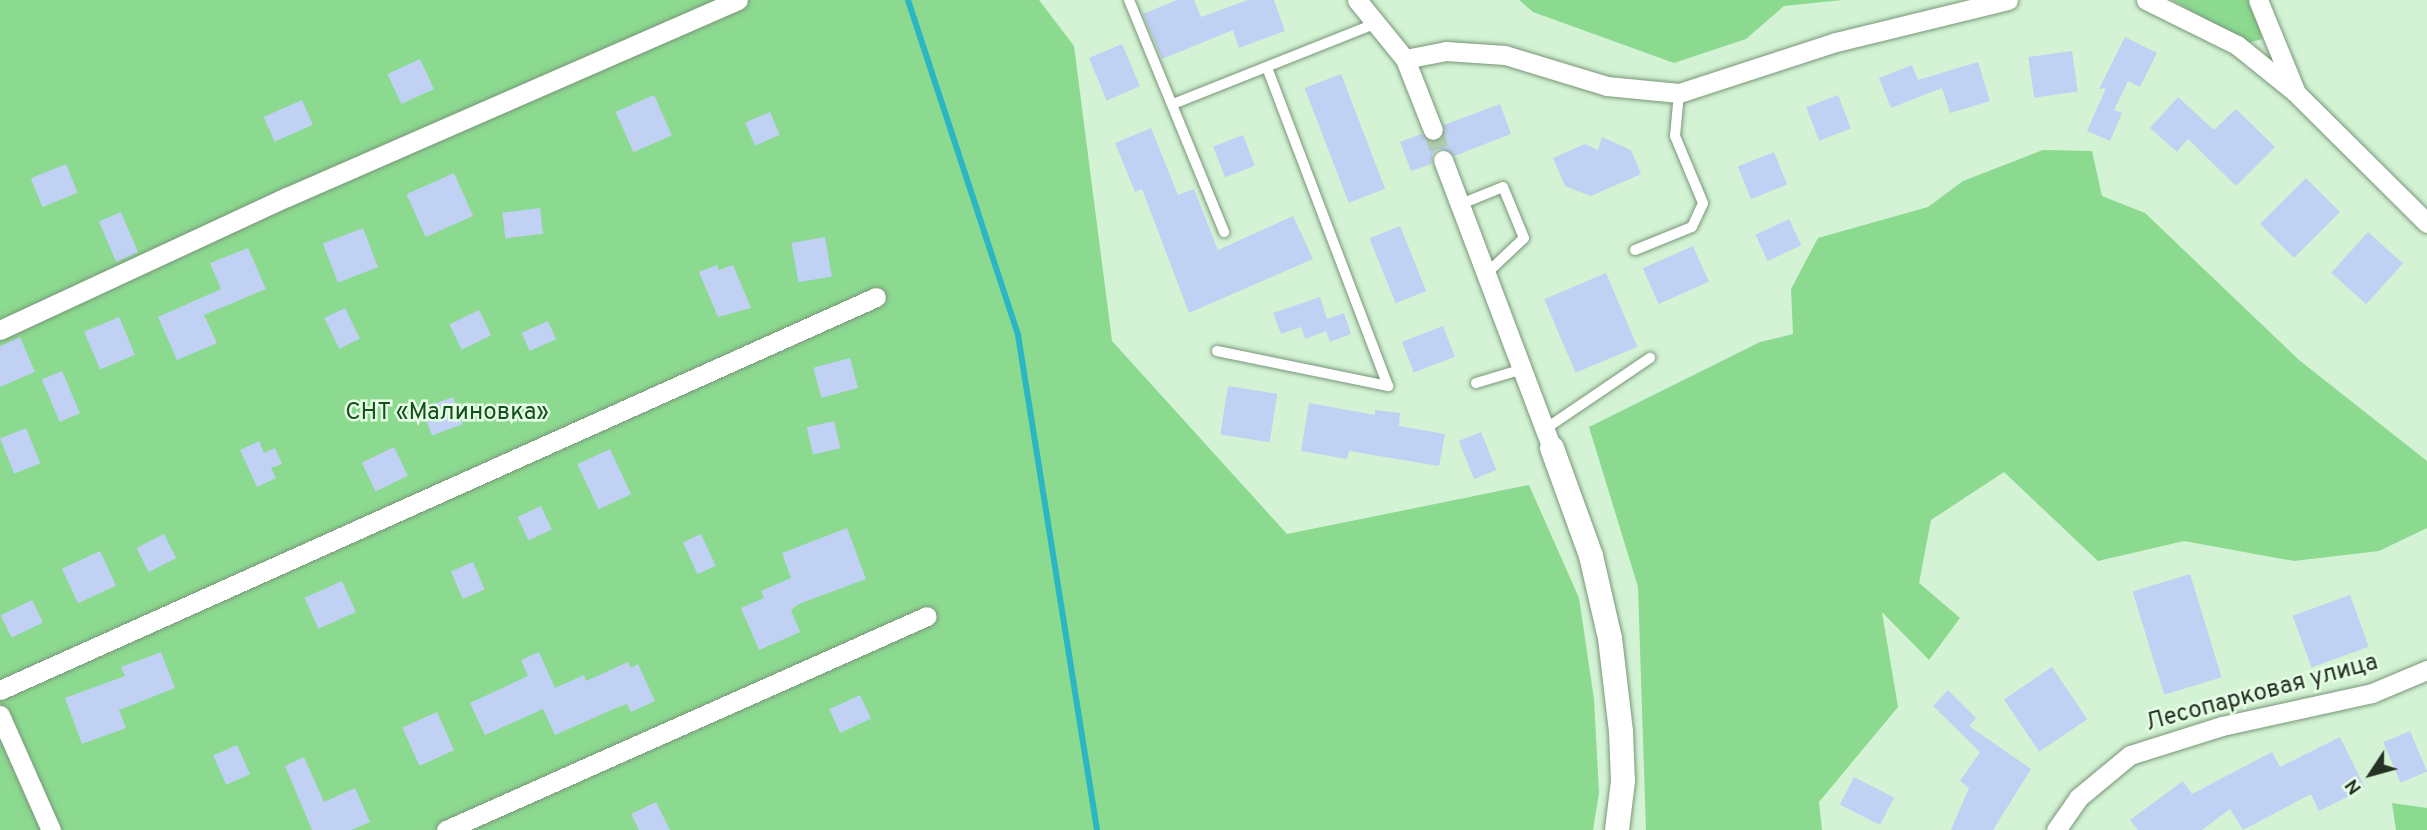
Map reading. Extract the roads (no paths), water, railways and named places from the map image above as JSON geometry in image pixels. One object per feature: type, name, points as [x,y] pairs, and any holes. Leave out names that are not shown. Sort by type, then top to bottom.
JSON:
[{"type":"street","points":[[0,330],[287,197],[738,0]]},
{"type":"street","points":[[1357,0],[1372,25],[1405,59],[1433,130]]},
{"type":"street","points":[[1405,59],[1446,51],[1506,55],[1607,86],[1679,93],[1836,43],[2008,0]]},
{"type":"street","points":[[2146,0],[2237,45],[2295,92],[2427,223]]},
{"type":"street","points":[[2258,0],[2295,92]]},
{"type":"street","points":[[1443,160],[1591,556],[1610,638],[1621,732],[1623,781],[1617,830]]},
{"type":"street","points":[[0,690],[876,297]]},
{"type":"street","points":[[446,830],[927,616]]},
{"type":"street","name":"Лесопарковая улица","points":[[2056,830],[2078,798],[2130,755],[2222,726],[2372,694],[2427,670]]},
{"type":"street","points":[[0,715],[51,830]]},
{"type":"lane","points":[[1129,0],[1224,232]]},
{"type":"lane","points":[[1173,104],[1372,25]]},
{"type":"lane","points":[[1217,351],[1388,386],[1267,66]]},
{"type":"lane","points":[[1635,250],[1692,227],[1703,204],[1675,136],[1679,93]]},
{"type":"lane","points":[[1461,204],[1503,187],[1524,238],[1487,273]]},
{"type":"lane","points":[[1549,438],[1650,358]]},
{"type":"lane","points":[[1476,383],[1523,369]]},
{"type":"waterway","points":[[908,0],[1018,335],[1097,830]]},
{"type":"tunnel","points":[[1433,130],[1443,160]]},
{"type":"park label","name":"СНТ «Малиновка»","points":[[447,414]]}]
